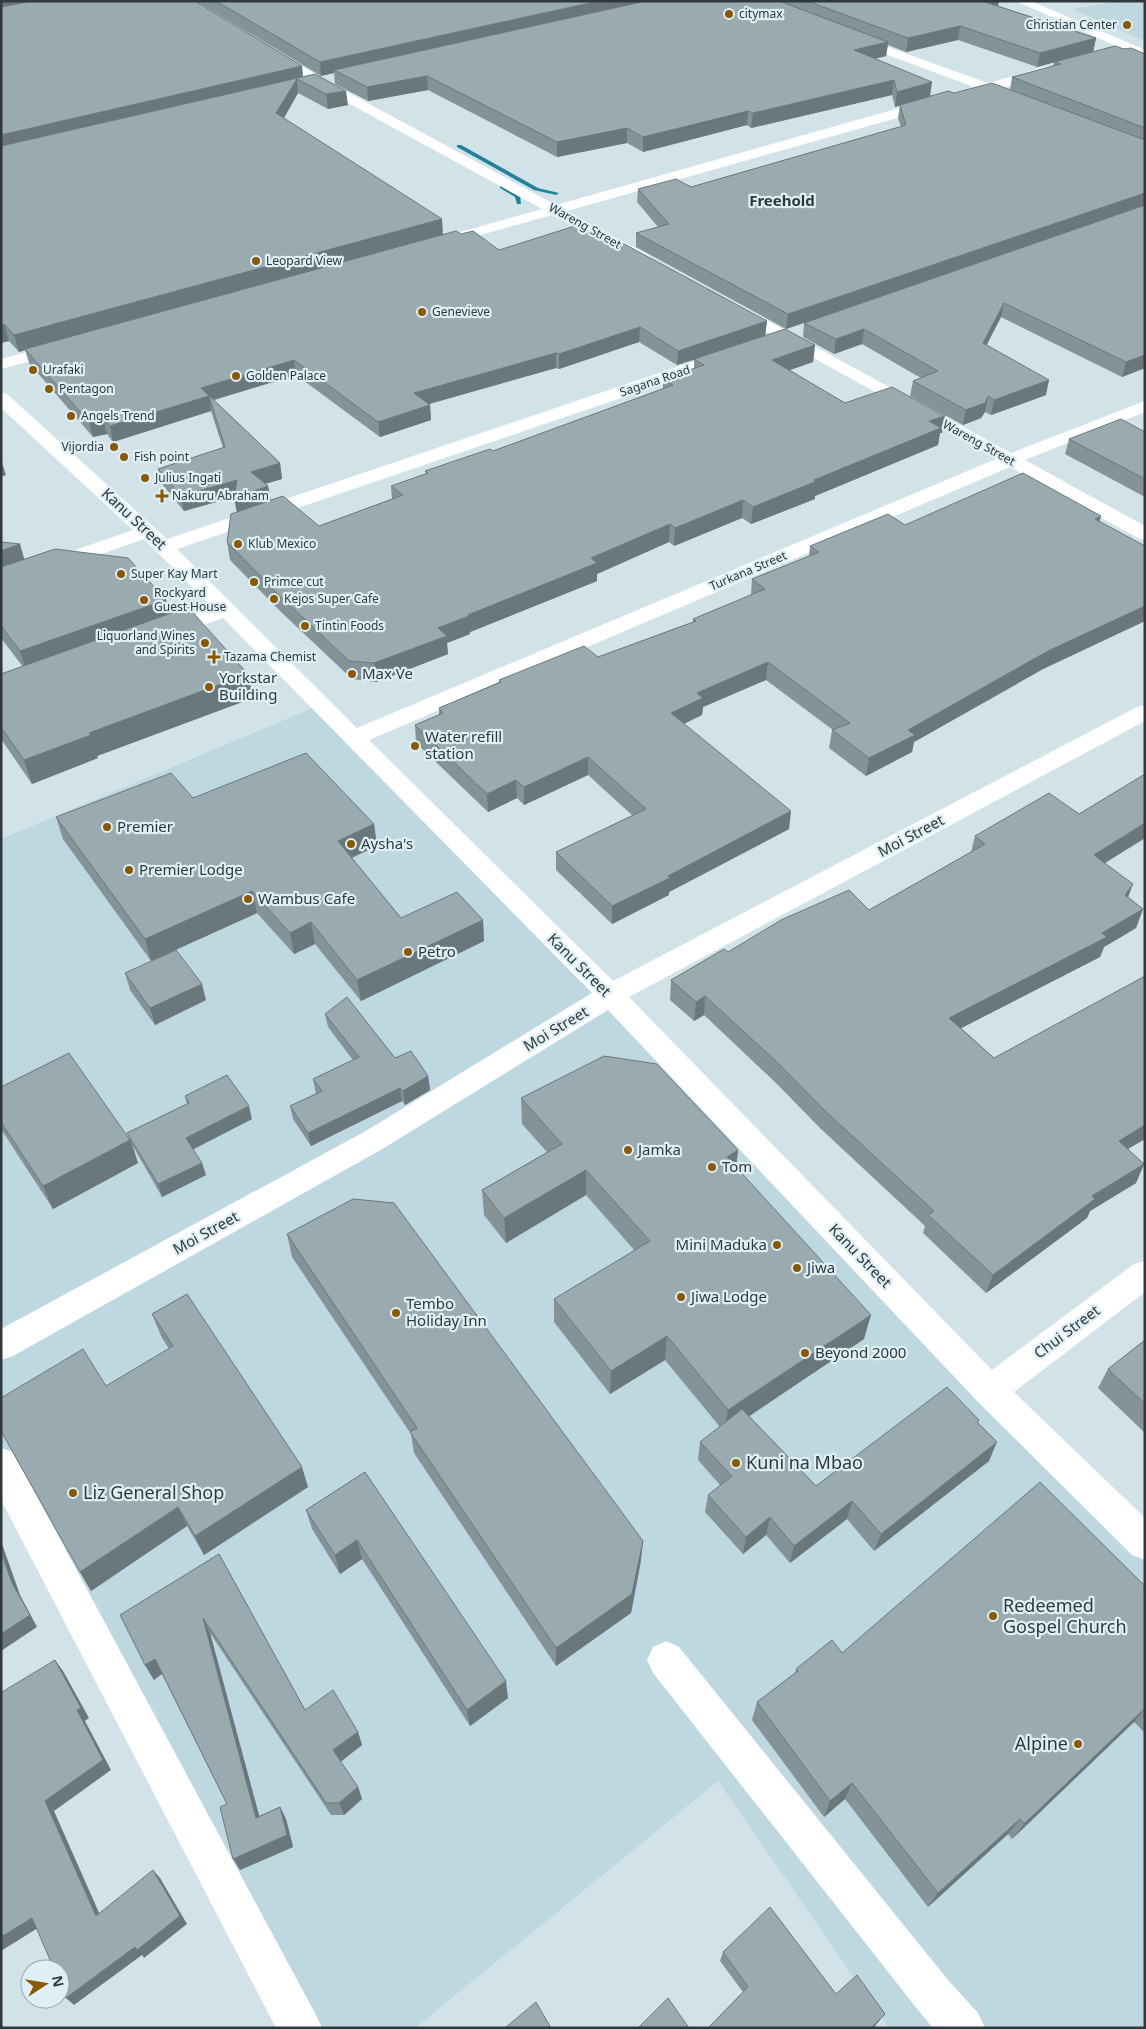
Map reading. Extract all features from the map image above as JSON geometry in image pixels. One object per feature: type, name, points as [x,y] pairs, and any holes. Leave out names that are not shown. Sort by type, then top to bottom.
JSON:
[{"type":"street","points":[[1021,1],[1145,55]]},
{"type":"street","points":[[836,33],[1011,97]]},
{"type":"street","name":"Wareng Street","points":[[260,46],[319,82],[658,266]]},
{"type":"street","points":[[1107,54],[1129,48]]},
{"type":"street","points":[[422,247],[1061,66]]},
{"type":"street","points":[[299,86],[337,78]]},
{"type":"street","name":"Wareng Street","points":[[718,299],[1145,534]]},
{"type":"street","points":[[768,342],[809,328]]},
{"type":"street","points":[[1,364],[78,343]]},
{"type":"street","name":"Sagana Road","points":[[1,583],[156,539],[749,348]]},
{"type":"street","name":"Kanu Street","points":[[1,398],[156,539],[610,995],[990,1391],[1145,1543]]},
{"type":"street","name":"Turkana Street","points":[[353,738],[1010,460],[1145,406]]},
{"type":"street","points":[[142,641],[226,610]]},
{"type":"street","name":"Moi Street","points":[[1,1346],[374,1140],[610,995],[1145,712]]},
{"type":"street","name":"Chui Street","points":[[990,1391],[1145,1274]]},
{"type":"street","points":[[1,1464],[300,2028]]},
{"type":"street","points":[[666,1660],[934,1995],[963,2028]]},
{"type":"shaded area","name":"Christian Center","points":[[1119,1],[1145,1],[1145,41],[1073,9]]},
{"type":"shaded area","points":[[320,705],[1145,1533],[1145,2028],[889,2028],[718,1781],[415,2028],[281,2028],[1,1483],[1,839]]},
{"type":"building","points":[[32,1],[195,1],[302,66],[1,135],[1,7]]},
{"type":"building","points":[[216,1],[599,1],[320,62]]},
{"type":"building","points":[[646,1],[779,1],[888,42],[854,50],[932,82],[897,92],[894,80],[753,113],[748,111],[643,137],[627,128],[557,142],[427,76],[367,87],[334,70]]},
{"type":"building","points":[[807,1],[982,1],[1096,38],[1040,53],[960,26],[908,38]]},
{"type":"building","points":[[1115,46],[1124,49],[1131,48],[1145,54],[1145,128],[1012,77],[1061,64],[1054,62]]},
{"type":"building","points":[[315,74],[346,91],[326,94],[297,79],[276,113],[442,219],[14,335],[4,324],[1,325],[1,146]]},
{"type":"building","points":[[992,83],[1145,140],[1145,193],[788,314],[636,233],[669,224],[638,189],[676,179],[691,187],[906,125],[900,105],[948,91],[954,93]]},
{"type":"building","points":[[1145,205],[1145,355],[1126,362],[1004,303],[983,343],[1049,380],[994,400],[988,396],[985,403],[966,410],[913,381],[938,371],[864,329],[836,339],[804,323]]},
{"type":"building","points":[[578,225],[608,241],[615,239],[767,321],[678,351],[640,327],[559,354],[556,353],[414,393],[430,405],[378,422],[294,360],[201,388],[280,463],[251,472],[268,486],[234,498],[237,480],[181,496],[158,469],[225,447],[209,396],[110,426],[103,418],[89,422],[25,349],[456,231],[461,234],[473,231],[499,250]]},
{"type":"building","points":[[785,329],[815,345],[772,360],[845,403],[892,387],[945,416],[929,421],[941,428],[753,507],[743,500],[675,528],[670,524],[591,558],[597,563],[438,628],[447,636],[374,663],[349,661],[277,593],[227,542],[231,514],[283,496],[319,526],[403,495],[391,486],[428,473],[425,471],[490,449],[493,451],[673,385],[663,379],[704,365],[694,359]]},
{"type":"building","points":[[1121,419],[1145,432],[1145,479],[1069,439]]},
{"type":"building","points":[[1023,473],[1101,516],[1095,519],[1145,546],[1145,606],[1048,651],[908,730],[915,735],[869,758],[832,730],[850,723],[768,662],[697,693],[703,698],[671,713],[791,811],[668,876],[670,878],[612,906],[556,852],[646,809],[588,757],[524,787],[516,780],[487,794],[415,725],[443,713],[439,708],[501,682],[499,680],[584,646],[598,657],[696,621],[693,619],[765,589],[752,579],[819,552],[810,546],[888,514],[905,525]]},
{"type":"building","points":[[1,542],[20,544],[1,551]]},
{"type":"building","points":[[55,549],[128,558],[166,600],[20,651],[1,626],[1,567]]},
{"type":"building","points":[[188,607],[248,674],[89,733],[91,735],[24,760],[1,727],[1,674]]},
{"type":"building","points":[[306,753],[374,824],[338,841],[401,918],[457,892],[483,920],[357,980],[311,922],[290,933],[252,891],[145,939],[56,817],[171,773],[193,798]]},
{"type":"building","points":[[1145,774],[1145,823],[1094,855],[1133,884],[1125,895],[1143,909],[1102,933],[1107,937],[949,1018],[994,1058],[1145,976],[1145,1125],[1119,1141],[1144,1164],[1092,1196],[1095,1199],[993,1275],[928,1215],[934,1211],[823,1109],[779,1064],[705,996],[696,1002],[671,980],[724,949],[728,952],[781,920],[849,890],[869,910],[985,844],[975,836],[1049,793],[1079,814]]},
{"type":"building","points":[[176,950],[202,984],[150,1008],[125,973]]},
{"type":"building","points":[[347,997],[395,1058],[411,1051],[428,1076],[403,1091],[400,1088],[308,1133],[290,1106],[322,1091],[313,1079],[359,1057],[325,1014]]},
{"type":"building","points":[[69,1053],[130,1140],[43,1186],[1,1122],[1,1087]]},
{"type":"building","points":[[604,1056],[657,1064],[738,1150],[727,1157],[871,1315],[728,1410],[667,1336],[611,1371],[554,1299],[650,1241],[586,1170],[504,1218],[482,1190],[562,1144],[521,1098]]},
{"type":"building","points":[[227,1075],[249,1106],[186,1138],[202,1163],[158,1184],[127,1133],[189,1103],[185,1096]]},
{"type":"building","points":[[353,1199],[394,1203],[643,1541],[632,1594],[556,1648],[410,1432],[417,1428],[287,1234]]},
{"type":"building","points":[[187,1294],[302,1467],[195,1536],[178,1507],[80,1572],[1,1431],[1,1398],[83,1349],[106,1386],[173,1346],[152,1314]]},
{"type":"building","points":[[1145,1340],[1145,1404],[1108,1369]]},
{"type":"building","points":[[947,1387],[997,1442],[881,1534],[852,1501],[794,1546],[770,1517],[746,1537],[708,1495],[732,1476],[700,1442],[742,1409],[816,1486]]},
{"type":"building","points":[[365,1472],[506,1681],[467,1710],[357,1540],[335,1555],[306,1510]]},
{"type":"building","points":[[1040,1482],[1145,1586],[1145,1708],[1024,1824],[1020,1819],[938,1893],[852,1783],[830,1801],[757,1702],[798,1671],[796,1669],[832,1640],[842,1653]]},
{"type":"building","points":[[1,1552],[12,1583],[30,1615],[1,1634]]},
{"type":"building","points":[[219,1554],[305,1710],[333,1690],[358,1732],[333,1750],[358,1787],[339,1803],[326,1803],[203,1618],[256,1818],[280,1807],[287,1835],[233,1859],[220,1807],[227,1804],[155,1659],[145,1665],[120,1615]]},
{"type":"building","points":[[55,1660],[81,1708],[77,1710],[103,1760],[45,1801],[96,1916],[153,1870],[180,1916],[137,1950],[135,1947],[70,1995],[70,1959],[50,1959],[32,1918],[1,1937],[2,1692]]},
{"type":"building","points":[[770,1907],[836,1994],[857,1975],[885,2014],[871,2028],[708,2028],[748,1987],[723,1952]]},
{"type":"building","points":[[668,1998],[689,2028],[638,2028]]},
{"type":"building","points":[[536,2002],[551,2028],[505,2028]]},
{"type":"waterway","points":[[459,146],[536,189],[556,193]]},
{"type":"waterway","points":[[502,187],[518,196],[519,203]]},
{"type":"place","name":"citymax","points":[[729,14]]},
{"type":"place","name":"Christian Center","points":[[1127,25]]},
{"type":"place","name":"Leopard View","points":[[256,261]]},
{"type":"place","name":"Genevieve","points":[[422,312]]},
{"type":"place","name":"Urafaki","points":[[33,370]]},
{"type":"place","name":"Golden Palace","points":[[236,376]]},
{"type":"place","name":"Pentagon","points":[[49,389]]},
{"type":"place","name":"Angels Trend","points":[[71,416]]},
{"type":"place","name":"Vijordia","points":[[114,447]]},
{"type":"place","name":"Fish point","points":[[124,457]]},
{"type":"place","name":"Julius Ingati","points":[[145,478]]},
{"type":"place","name":"Nakuru Abraham","points":[[162,496]]},
{"type":"place","name":"Klub Mexico","points":[[238,544]]},
{"type":"place","name":"Super Kay Mart","points":[[121,574]]},
{"type":"place","name":"Primce cut","points":[[254,582]]},
{"type":"place","name":"Kejos Super Cafe","points":[[274,599]]},
{"type":"place","name":"Rockyard Guest House","points":[[144,600]]},
{"type":"place","name":"Tintin Foods","points":[[305,626]]},
{"type":"place","name":"Liquorland Wines and Spirits","points":[[205,643]]},
{"type":"place","name":"Tazama Chemist","points":[[214,657]]},
{"type":"place","name":"Max Ve","points":[[352,674]]},
{"type":"place","name":"Yorkstar Building","points":[[209,687]]},
{"type":"place","name":"Water refill station","points":[[415,746]]},
{"type":"place","name":"Premier","points":[[107,827]]},
{"type":"place","name":"Aysha's","points":[[351,844]]},
{"type":"place","name":"Premier Lodge","points":[[129,870]]},
{"type":"place","name":"Wambus Cafe","points":[[248,899]]},
{"type":"place","name":"Petro","points":[[408,952]]},
{"type":"place","name":"Jamka","points":[[628,1150]]},
{"type":"place","name":"Tom","points":[[712,1167]]},
{"type":"place","name":"Mini Maduka","points":[[777,1245]]},
{"type":"place","name":"Jiwa","points":[[797,1268]]},
{"type":"place","name":"Jiwa Lodge","points":[[681,1297]]},
{"type":"place","name":"Tembo Holiday Inn","points":[[396,1313]]},
{"type":"place","name":"Beyond 2000","points":[[805,1353]]},
{"type":"place","name":"Kuni na Mbao","points":[[736,1463]]},
{"type":"place","name":"Liz General Shop","points":[[73,1493]]},
{"type":"place","name":"Redeemed Gospel Church","points":[[993,1616]]},
{"type":"place","name":"Alpine","points":[[1078,1744]]},
{"type":"district","name":"Freehold","points":[[782,201]]}]
